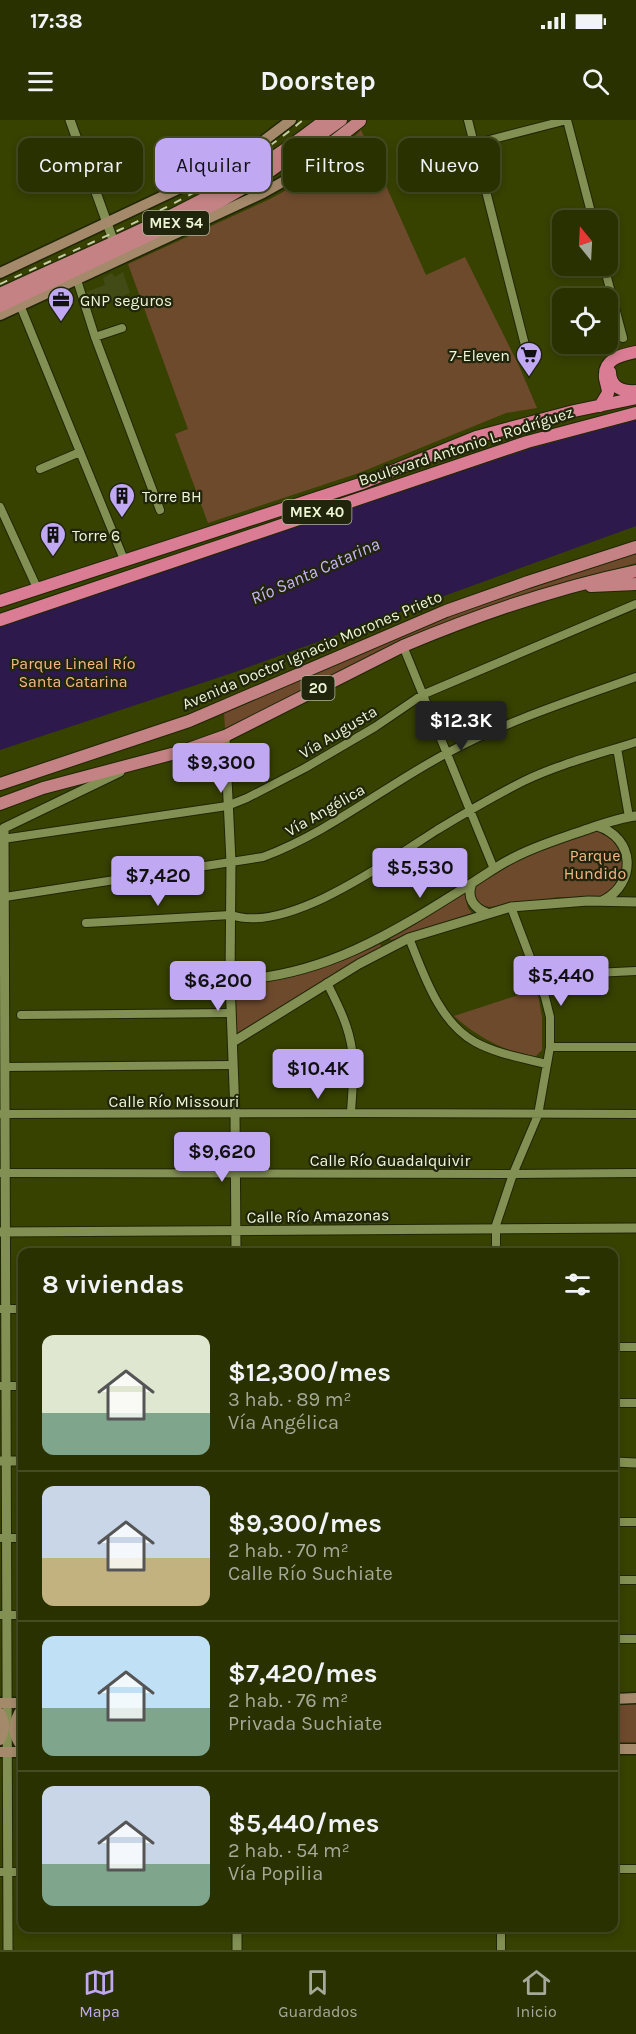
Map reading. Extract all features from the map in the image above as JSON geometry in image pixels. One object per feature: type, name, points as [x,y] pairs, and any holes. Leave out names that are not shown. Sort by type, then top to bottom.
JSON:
[{"type":"highway","points":[[600,406],[608,393],[605,375],[608,365],[617,357],[636,352]]},
{"type":"highway","points":[[636,357],[617,363],[611,369],[610,376],[618,388],[625,391],[636,391]]},
{"type":"highway","name":"Boulevard Antonio L. Rodríguez","points":[[0,601],[363,483],[476,437],[636,398]]},
{"type":"highway","name":"Boulevard Antonio L. Rodríguez","points":[[0,620],[506,449],[636,413]]},
{"type":"main road","points":[[0,273],[226,166],[245,155],[291,120]]},
{"type":"main road","name":"MEX 54","points":[[0,306],[225,187],[300,140],[325,120]]},
{"type":"main road","name":"MEX 54","points":[[0,294],[219,202],[279,166],[341,120]]},
{"type":"main road","points":[[279,166],[324,149],[360,120]]},
{"type":"main road","points":[[0,315],[263,193],[313,165],[334,148],[360,120]]},
{"type":"main road","name":"Avenida Doctor Ignacio Morones Prieto","points":[[0,784],[189,721],[446,611],[636,547]]},
{"type":"main road","name":"Avenida Doctor Ignacio Morones Prieto","points":[[0,804],[43,788],[183,751],[225,736],[403,646],[489,612],[572,586],[636,571]]},
{"type":"main road","points":[[572,586],[636,584]]},
{"type":"main road","points":[[618,1699],[636,1698]]},
{"type":"main road","points":[[0,1713],[5,1723],[0,1740]]},
{"type":"main road","points":[[18,1715],[14,1727],[18,1741]]},
{"type":"main road","points":[[618,1749],[636,1749]]},
{"type":"street","points":[[70,120],[115,246]]},
{"type":"street","points":[[468,120],[472,138]]},
{"type":"street","points":[[497,138],[567,120],[590,210]]},
{"type":"street","points":[[486,192],[528,357]]},
{"type":"street","points":[[607,276],[623,338]]},
{"type":"street","points":[[77,280],[160,510]]},
{"type":"street","points":[[20,305],[125,562]]},
{"type":"street","points":[[96,337],[122,328]]},
{"type":"street","points":[[40,469],[80,452]]},
{"type":"street","points":[[0,507],[38,590]]},
{"type":"street","name":"Vía Augusta","points":[[3,839],[227,806],[305,768],[375,727],[422,695],[636,604]]},
{"type":"street","points":[[403,646],[494,869]]},
{"type":"street","name":"Vía Angélica","points":[[5,897],[263,857],[302,840],[447,753],[480,736],[636,677]]},
{"type":"street","points":[[225,736],[231,862],[230,980],[235,1114],[236,1248]]},
{"type":"street","points":[[86,923],[231,915],[248,918],[269,916],[321,900],[470,810],[536,776],[636,742]]},
{"type":"street","points":[[230,980],[273,977],[312,968],[344,956],[386,935],[494,869],[539,846],[632,816],[616,748]]},
{"type":"street","points":[[8,1950],[4,1872],[2,1114],[5,1067],[2,1038],[5,897],[2,875],[2,828],[134,765]]},
{"type":"street","points":[[596,826],[622,839],[628,848],[632,863],[629,881],[614,896],[602,901]]},
{"type":"street","points":[[472,883],[469,893],[473,904],[487,913]]},
{"type":"street","points":[[233,1042],[327,983],[409,938],[511,907],[537,903],[636,902]]},
{"type":"street","points":[[496,1248],[496,1229],[513,1174],[538,1115],[550,1047],[550,1017],[541,984],[511,907]]},
{"type":"street","points":[[386,935],[387,943],[393,946]]},
{"type":"street","points":[[409,938],[435,997],[444,1012],[464,1035],[487,1047],[546,1064]]},
{"type":"street","points":[[541,984],[573,974],[636,971]]},
{"type":"street","points":[[327,983],[344,1018],[352,1046],[351,1113]]},
{"type":"street","points":[[21,1015],[231,1013]]},
{"type":"street","points":[[550,1047],[636,1047]]},
{"type":"street","points":[[5,1067],[233,1065]]},
{"type":"street","name":"Calle Río Missouri","points":[[2,1114],[636,1114]]},
{"type":"street","name":"Calle Río Guadalquivir","points":[[2,1173],[636,1173]]},
{"type":"street","name":"Calle Río Amazonas","points":[[2,1232],[636,1228]]},
{"type":"street","points":[[618,1347],[636,1347]]},
{"type":"street","points":[[618,1404],[636,1403]]},
{"type":"street","points":[[618,1462],[636,1462]]},
{"type":"street","points":[[618,1522],[636,1522]]},
{"type":"street","points":[[618,1580],[636,1580]]},
{"type":"street","points":[[618,1639],[636,1639]]},
{"type":"street","points":[[618,1869],[636,1869]]},
{"type":"street","points":[[237,1932],[237,1950]]},
{"type":"street","points":[[501,1932],[501,1950]]},
{"type":"shaded area","points":[[123,272],[130,293],[91,309],[86,292],[105,285],[103,278],[112,273],[115,277]]},
{"type":"green space","points":[[361,130],[365,138],[353,138]]},
{"type":"green space","points":[[386,186],[426,275],[465,257],[520,368],[537,408],[506,413],[359,473],[208,523],[175,434],[188,429],[128,264],[283,192],[386,192]]},
{"type":"green space","points":[[636,554],[636,563],[553,587],[349,668],[312,684],[225,729],[224,712],[445,618],[490,601]]},
{"type":"green space","name":"Parque Hundido","points":[[595,831],[608,832],[624,845],[626,879],[602,897],[559,897],[489,907],[477,904],[471,892],[480,881],[494,871],[527,854]]},
{"type":"green space","points":[[464,892],[468,908],[472,913],[391,940],[389,937]]},
{"type":"green space","points":[[379,943],[382,947],[237,1035],[235,985],[291,976]]},
{"type":"green space","points":[[537,989],[542,1017],[542,1050],[536,1056],[503,1048],[471,1030],[454,1016]]},
{"type":"green space","points":[[618,1704],[636,1704],[636,1744],[618,1744]]},
{"type":"water","name":"Río Santa Catarina","points":[[636,420],[636,526],[235,672],[0,750],[0,626],[529,449]]},
{"type":"railway","points":[[0,284],[118,231],[196,192],[269,146],[303,120]]},
{"type":"place","name":"GNP seguros","points":[[61,323]]},
{"type":"place","name":"7-Eleven","points":[[529,378]]},
{"type":"place","name":"Torre BH","points":[[122,519]]},
{"type":"place","name":"Torre 6","points":[[53,558]]},
{"type":"park label","name":"Parque Lineal Río Santa Catarina","points":[[73,672]]}]
